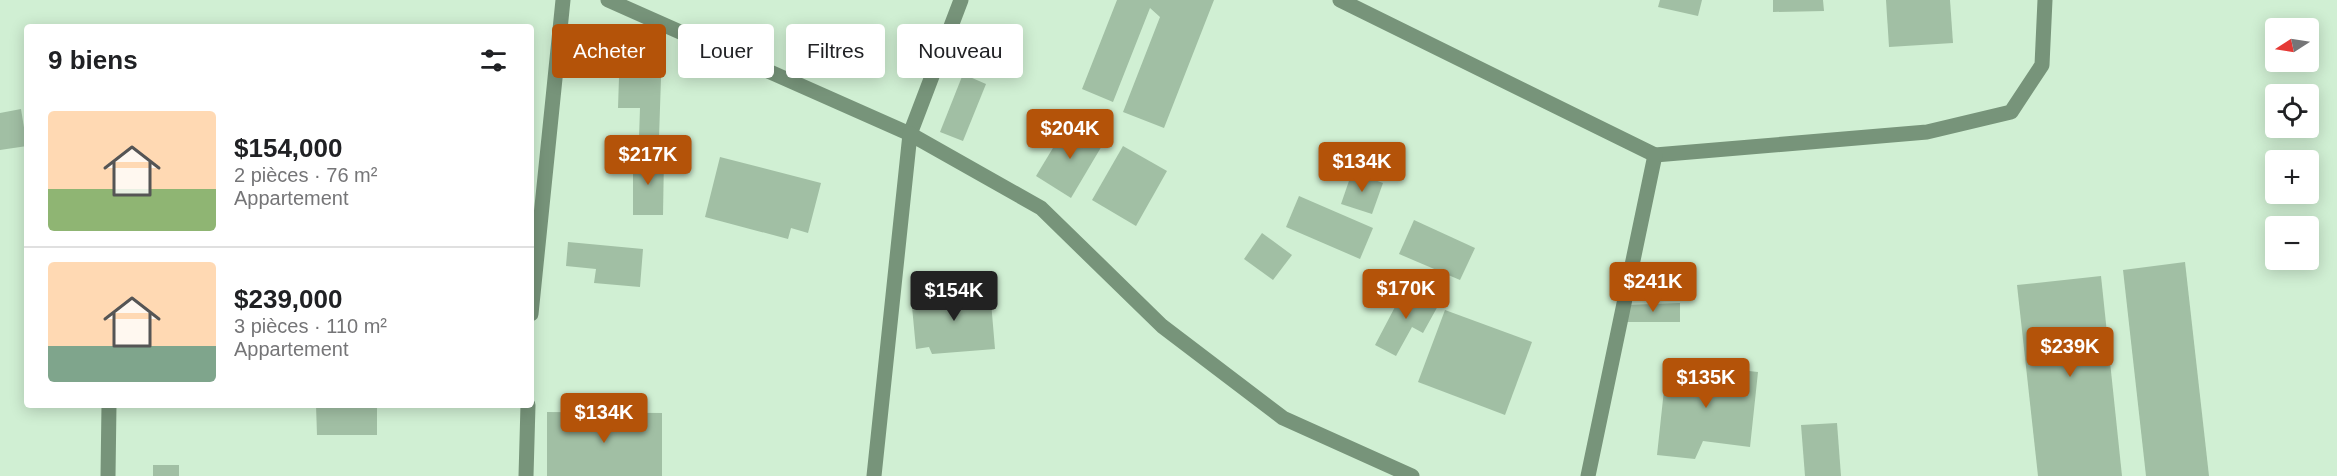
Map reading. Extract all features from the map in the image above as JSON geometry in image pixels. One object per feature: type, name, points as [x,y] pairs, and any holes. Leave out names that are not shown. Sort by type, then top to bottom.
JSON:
[{"type":"street","points":[[534,285],[563,0]]},
{"type":"street","points":[[608,0],[910,134],[1041,208],[1162,326],[1283,418],[1412,476]]},
{"type":"street","points":[[874,476],[910,134],[961,0]]},
{"type":"street","points":[[1340,0],[1655,155],[1927,132],[2011,112],[2042,65],[2045,0]]},
{"type":"street","points":[[1588,476],[1655,155]]},
{"type":"street","points":[[108,476],[109,408]]},
{"type":"street","points":[[526,476],[528,408]]},
{"type":"building","points":[[1117,0],[1214,0],[1164,128],[1123,112],[1160,17],[1150,8],[1113,102],[1082,89]]},
{"type":"building","points":[[1660,0],[1702,0],[1698,16],[1658,7]]},
{"type":"building","points":[[1773,0],[1823,0],[1824,11],[1773,12]]},
{"type":"building","points":[[1886,0],[1950,0],[1953,43],[1889,47]]},
{"type":"building","points":[[619,78],[661,78],[659,138],[639,138],[640,108],[618,108]]},
{"type":"building","points":[[961,78],[972,78],[986,84],[963,141],[940,132]]},
{"type":"building","points":[[21,109],[24,146],[0,150],[0,113]]},
{"type":"building","points":[[1068,123],[1103,144],[1071,198],[1036,176]]},
{"type":"building","points":[[1123,146],[1167,171],[1136,226],[1092,200]]},
{"type":"building","points":[[633,156],[664,157],[663,215],[633,215]]},
{"type":"building","points":[[720,157],[821,183],[808,233],[791,228],[788,239],[705,217]]},
{"type":"building","points":[[1352,172],[1383,183],[1372,214],[1341,204]]},
{"type":"building","points":[[1299,196],[1373,228],[1360,259],[1286,227]]},
{"type":"building","points":[[1414,220],[1475,248],[1460,280],[1399,254]]},
{"type":"building","points":[[1262,233],[1292,255],[1273,280],[1244,259]]},
{"type":"building","points":[[568,242],[643,249],[640,287],[594,283],[596,269],[566,266]]},
{"type":"building","points":[[2185,262],[2209,476],[2146,476],[2123,270]]},
{"type":"building","points":[[2101,276],[2122,476],[2038,476],[2017,285]]},
{"type":"building","points":[[1406,286],[1439,304],[1423,333],[1412,327],[1396,356],[1375,345]]},
{"type":"building","points":[[990,290],[995,349],[932,354],[929,347],[916,349],[911,296]]},
{"type":"building","points":[[1680,303],[1680,322],[1626,322],[1625,305]]},
{"type":"building","points":[[1445,310],[1532,342],[1505,415],[1418,382]]},
{"type":"building","points":[[1667,362],[1758,372],[1750,447],[1703,441],[1695,459],[1657,455]]},
{"type":"building","points":[[316,408],[377,408],[377,435],[317,435]]},
{"type":"building","points":[[547,412],[662,413],[662,476],[547,476]]},
{"type":"building","points":[[1837,423],[1841,476],[1805,476],[1801,425]]},
{"type":"building","points":[[153,465],[179,465],[179,476],[153,476]]}]
